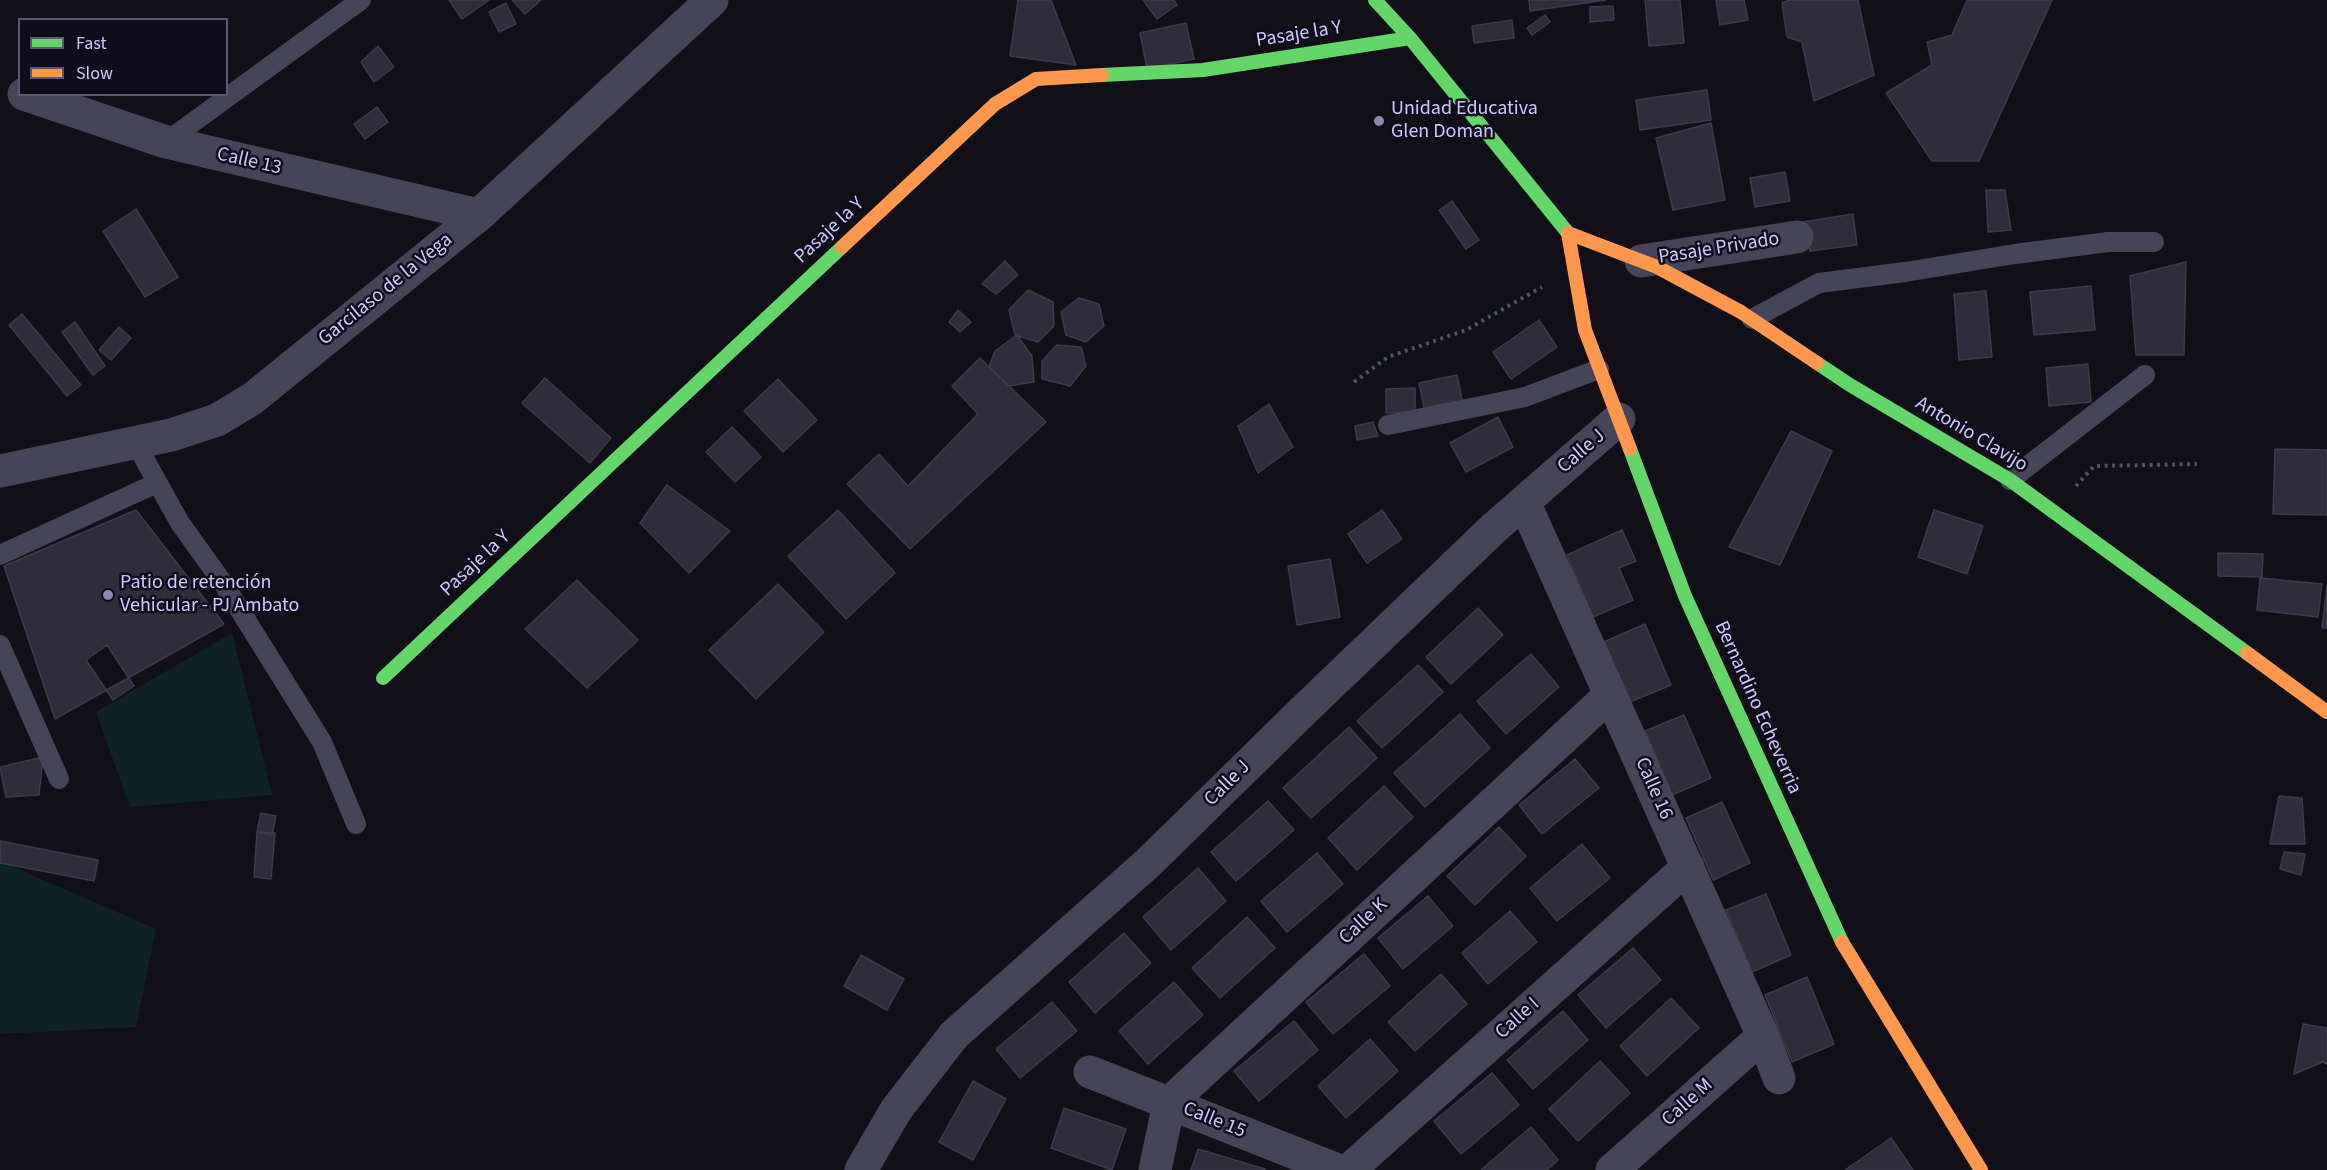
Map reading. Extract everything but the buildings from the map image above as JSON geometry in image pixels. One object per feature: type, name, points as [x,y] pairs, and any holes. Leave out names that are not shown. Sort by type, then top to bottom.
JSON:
[{"type":"street","name":"Garcilaso de la Vega","points":[[0,471],[171,435],[217,420],[252,399],[479,215],[712,0]]},
{"type":"street","points":[[1375,0],[1410,38],[1568,233]]},
{"type":"street","name":"Pasaje la Y","points":[[383,678],[995,104],[1036,79],[1203,70],[1410,38]]},
{"type":"street","name":"Calle 13","points":[[0,87],[18,93]]},
{"type":"street","name":"Calle 13","points":[[28,96],[166,142],[479,215]]},
{"type":"street","name":"Antonio Clavijo","points":[[1568,233],[1667,273],[1752,319],[1850,385],[2010,480],[2327,712]]},
{"type":"street","name":"Bernardino Echeverria","points":[[1568,233],[1585,330],[1685,596],[1847,954],[1981,1170]]},
{"type":"street","name":"Pasaje Privado","points":[[1641,261],[1797,237]]},
{"type":"street","name":"Calle J","points":[[861,1170],[896,1110],[954,1035],[1148,863],[1494,528],[1619,419]]},
{"type":"street","name":"Calle 16","points":[[1524,502],[1763,1036],[1779,1078]]},
{"type":"street","name":"Calle K","points":[[1169,1103],[1610,695]]},
{"type":"street","name":"Calle I","points":[[1349,1170],[1688,867]]},
{"type":"street","name":"Calle M","points":[[1612,1170],[1763,1036]]},
{"type":"street","name":"Calle 15","points":[[1090,1072],[1338,1170]]},
{"type":"street","points":[[1155,1170],[1169,1103]]},
{"type":"lane","points":[[166,142],[360,0]]},
{"type":"lane","points":[[1752,319],[1819,283],[2108,242],[2154,242]]},
{"type":"lane","points":[[1388,426],[1525,397],[1599,369]]},
{"type":"lane","points":[[2010,480],[2145,375]]},
{"type":"lane","points":[[136,444],[180,523],[223,583],[322,742],[356,824]]},
{"type":"lane","points":[[0,555],[158,483]]},
{"type":"lane","points":[[0,645],[59,780]]},
{"type":"path","points":[[1354,382],[1388,357],[1466,330],[1574,269]]},
{"type":"path","points":[[2052,510],[2094,466],[2197,464]]},
{"type":"green space","points":[[232,633],[272,795],[130,807],[96,712]]},
{"type":"green space","points":[[0,861],[156,929],[136,1027],[0,1034]]},
{"type":"traffic: fast","points":[[1375,0],[1410,38],[1568,233]]},
{"type":"traffic: fast","points":[[1102,75],[1203,70],[1410,38]]},
{"type":"traffic: fast","points":[[383,678],[842,247]]},
{"type":"traffic: fast","points":[[1817,363],[2010,480],[2247,653]]},
{"type":"traffic: fast","points":[[1630,449],[1685,596],[1842,942]]},
{"type":"traffic: slow","points":[[842,247],[995,104],[1036,79],[1102,75]]},
{"type":"traffic: slow","points":[[1568,233],[1585,330],[1630,449]]},
{"type":"traffic: slow","points":[[1568,233],[1657,267],[1741,312],[1817,363]]},
{"type":"traffic: slow","points":[[2247,653],[2327,712]]},
{"type":"traffic: slow","points":[[1842,942],[1981,1170]]},
{"type":"place","name":"Unidad Educativa Glen Doman","points":[[1379,121]]},
{"type":"place","name":"Patio de retención Vehicular - PJ Ambato","points":[[108,595]]}]
